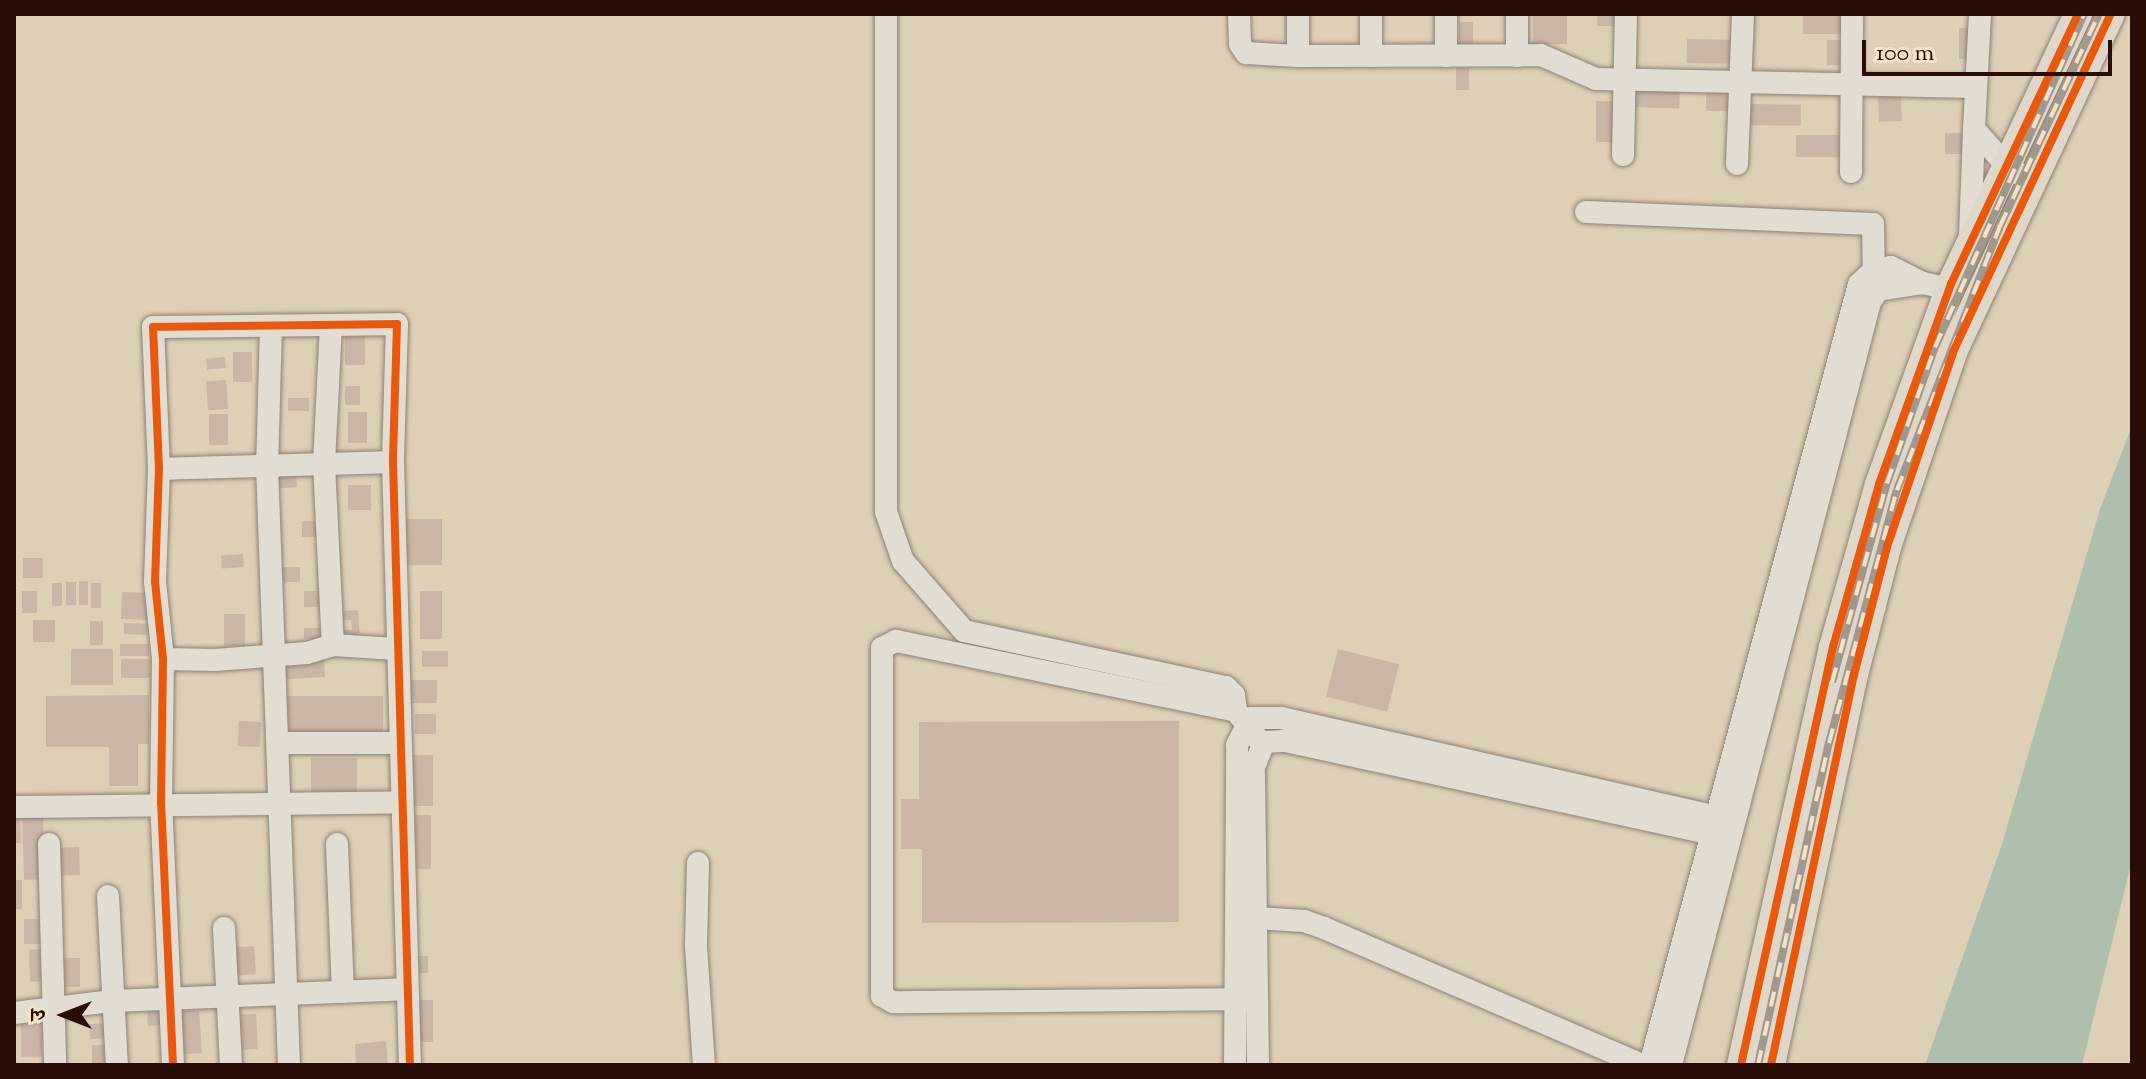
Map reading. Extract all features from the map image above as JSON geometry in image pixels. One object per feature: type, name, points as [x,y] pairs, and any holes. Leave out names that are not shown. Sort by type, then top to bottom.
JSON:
[{"type":"main road","points":[[1741,1065],[1833,647],[1937,286],[1970,244],[2078,14]]},
{"type":"main road","points":[[1771,1065],[1854,675],[1887,547],[1954,350],[2030,181],[2111,14]]},
{"type":"street","points":[[886,14],[886,512],[903,561],[964,631],[1226,687],[1234,695],[1241,716],[1262,744]]},
{"type":"street","points":[[1239,14],[1240,44],[1246,53],[1298,56],[1550,56],[1596,79],[1739,79],[1976,87]]},
{"type":"street","points":[[1298,14],[1298,56]]},
{"type":"street","points":[[1371,14],[1371,56]]},
{"type":"street","points":[[1446,14],[1446,56]]},
{"type":"street","points":[[1517,14],[1517,56]]},
{"type":"street","points":[[1623,155],[1626,14]]},
{"type":"street","points":[[1737,164],[1743,14]]},
{"type":"street","points":[[1851,172],[1852,14]]},
{"type":"street","points":[[1970,244],[1980,14]]},
{"type":"street","points":[[1974,129],[2006,165],[2030,181]]},
{"type":"street","points":[[1586,212],[1873,224],[1873,294],[1723,828],[1650,1065]]},
{"type":"street","points":[[1671,1065],[1723,828],[1859,284],[1874,270],[1891,267],[1937,286]]},
{"type":"street","points":[[1873,294],[1884,288],[1937,286]]},
{"type":"street","points":[[173,1065],[161,803],[163,659],[155,582],[159,469],[153,327],[397,324],[393,462],[400,802],[410,1065]]},
{"type":"street","points":[[331,325],[324,464],[333,645]]},
{"type":"street","points":[[271,326],[267,466],[289,1065]]},
{"type":"street","points":[[159,469],[393,462]]},
{"type":"street","points":[[1246,999],[893,1002],[882,996],[880,656],[887,643],[896,641],[1241,716],[1273,716],[1473,772],[1723,828]]},
{"type":"street","points":[[163,659],[274,655],[333,645],[397,649]]},
{"type":"street","points":[[1235,1065],[1256,918],[1237,745],[1241,716]]},
{"type":"street","points":[[1262,744],[1286,741],[1473,772]]},
{"type":"street","points":[[279,743],[399,743]]},
{"type":"street","points":[[1258,1065],[1246,999],[1245,830],[1254,767],[1262,744]]},
{"type":"street","points":[[14,807],[281,801],[400,802]]},
{"type":"street","points":[[49,844],[55,1065]]},
{"type":"street","points":[[337,844],[343,992]]},
{"type":"street","points":[[698,863],[696,946],[704,1065]]},
{"type":"street","points":[[108,896],[117,1065]]},
{"type":"street","points":[[1256,918],[1304,921],[1324,928],[1642,1065]]},
{"type":"street","points":[[224,928],[231,1065]]},
{"type":"street","points":[[14,1013],[112,1001],[406,989]]},
{"type":"shaded area","points":[[2132,426],[2132,860],[2082,1065],[1925,1065],[2002,844],[2100,509]]},
{"type":"building","points":[[1533,14],[1567,14],[1567,44],[1533,44]]},
{"type":"building","points":[[1597,14],[1622,14],[1622,26],[1597,26]]},
{"type":"building","points":[[1803,14],[1850,14],[1850,34],[1803,34]]},
{"type":"building","points":[[1459,22],[1473,22],[1473,43],[1459,43]]},
{"type":"building","points":[[1959,28],[1976,28],[1976,59],[1959,59]]},
{"type":"building","points":[[1687,39],[1734,40],[1734,64],[1687,63]]},
{"type":"building","points":[[1827,40],[1849,40],[1849,65],[1827,65]]},
{"type":"building","points":[[1456,68],[1469,68],[1469,90],[1456,90]]},
{"type":"building","points":[[1634,85],[1680,87],[1679,109],[1633,107]]},
{"type":"building","points":[[1706,85],[1731,85],[1731,111],[1706,111]]},
{"type":"building","points":[[1901,94],[1902,121],[1879,122],[1878,95]]},
{"type":"building","points":[[1596,101],[1620,101],[1620,142],[1596,142]]},
{"type":"building","points":[[1751,104],[1801,105],[1801,126],[1751,125]]},
{"type":"building","points":[[1945,133],[1972,133],[1972,154],[1945,154]]},
{"type":"building","points":[[1796,135],[1844,135],[1844,157],[1796,157]]},
{"type":"building","points":[[345,329],[365,329],[365,365],[345,365]]},
{"type":"building","points":[[233,352],[252,352],[252,382],[233,382]]},
{"type":"building","points":[[225,357],[226,368],[207,370],[206,359]]},
{"type":"building","points":[[226,380],[228,409],[208,410],[206,381]]},
{"type":"building","points":[[345,386],[360,386],[360,405],[345,405]]},
{"type":"building","points":[[288,398],[309,398],[309,411],[288,411]]},
{"type":"building","points":[[348,412],[367,412],[367,443],[348,443]]},
{"type":"building","points":[[209,414],[228,414],[228,445],[209,445]]},
{"type":"building","points":[[296,472],[297,487],[277,488],[276,473]]},
{"type":"building","points":[[348,485],[371,485],[371,510],[348,510]]},
{"type":"building","points":[[402,519],[442,519],[442,565],[402,565]]},
{"type":"building","points":[[302,521],[321,521],[321,537],[302,537]]},
{"type":"building","points":[[243,554],[244,567],[222,569],[221,556]]},
{"type":"building","points":[[23,558],[43,558],[43,578],[23,578]]},
{"type":"building","points":[[280,567],[300,567],[300,582],[280,582]]},
{"type":"building","points":[[79,581],[88,581],[88,605],[79,605]]},
{"type":"building","points":[[66,582],[76,582],[76,605],[66,605]]},
{"type":"building","points":[[52,583],[62,583],[62,606],[52,606]]},
{"type":"building","points":[[91,583],[101,583],[101,608],[91,608]]},
{"type":"building","points":[[22,591],[37,591],[37,613],[22,613]]},
{"type":"building","points":[[304,591],[320,591],[320,607],[304,607]]},
{"type":"building","points":[[420,591],[442,591],[442,639],[420,639]]},
{"type":"building","points":[[122,592],[148,593],[147,620],[121,619]]},
{"type":"building","points":[[358,610],[360,642],[341,642],[341,630],[352,630],[351,620],[340,620],[340,611]]},
{"type":"building","points":[[224,614],[245,614],[245,646],[224,646]]},
{"type":"building","points":[[33,620],[55,620],[55,642],[33,642]]},
{"type":"building","points":[[90,621],[103,621],[103,645],[90,645]]},
{"type":"building","points":[[124,623],[148,624],[148,635],[124,634]]},
{"type":"building","points":[[304,628],[324,628],[324,639],[304,639]]},
{"type":"building","points":[[120,644],[149,644],[149,656],[120,656]]},
{"type":"building","points":[[71,649],[113,649],[113,685],[71,685]]},
{"type":"building","points":[[1338,649],[1399,664],[1387,712],[1326,697]]},
{"type":"building","points":[[422,651],[448,651],[448,667],[422,667]]},
{"type":"building","points":[[121,659],[150,659],[150,678],[121,678]]},
{"type":"building","points":[[324,659],[325,677],[283,679],[282,661]]},
{"type":"building","points":[[411,680],[437,680],[437,703],[411,703]]},
{"type":"building","points":[[149,695],[149,744],[138,744],[138,786],[109,786],[109,747],[46,747],[46,696]]},
{"type":"building","points":[[282,696],[383,696],[383,735],[282,735]]},
{"type":"building","points":[[415,714],[436,714],[436,734],[415,734]]},
{"type":"building","points":[[239,721],[261,722],[260,747],[238,746]]},
{"type":"building","points":[[1179,721],[1179,922],[922,923],[922,849],[901,849],[901,799],[919,799],[919,722]]},
{"type":"building","points":[[412,755],[433,755],[433,806],[412,806]]},
{"type":"building","points":[[311,758],[357,758],[357,792],[311,792]]},
{"type":"building","points":[[14,814],[20,814],[21,843],[14,843]]},
{"type":"building","points":[[415,815],[431,815],[431,869],[415,869]]},
{"type":"building","points":[[43,817],[45,879],[24,880],[22,818]]},
{"type":"building","points":[[79,847],[80,875],[60,876],[59,848]]},
{"type":"building","points":[[14,880],[22,880],[22,909],[14,909]]},
{"type":"building","points":[[24,919],[49,919],[49,944],[24,944]]},
{"type":"building","points":[[254,946],[256,974],[235,975],[233,947]]},
{"type":"building","points":[[50,949],[51,981],[30,982],[29,950]]},
{"type":"building","points":[[417,956],[428,956],[428,973],[417,973]]},
{"type":"building","points":[[62,958],[80,958],[80,987],[62,987]]},
{"type":"building","points":[[419,1000],[433,1000],[433,1042],[419,1042]]},
{"type":"building","points":[[167,1007],[168,1025],[148,1026],[147,1008]]},
{"type":"building","points":[[199,1010],[202,1053],[183,1054],[180,1011]]},
{"type":"building","points":[[256,1014],[258,1049],[239,1050],[237,1015]]},
{"type":"building","points":[[21,1019],[42,1019],[42,1057],[21,1057]]},
{"type":"building","points":[[107,1023],[108,1038],[90,1039],[89,1024]]},
{"type":"building","points":[[386,1041],[388,1065],[356,1065],[355,1044]]},
{"type":"building","points":[[92,1045],[110,1045],[110,1065],[92,1065]]},
{"type":"railway","points":[[1832,682],[1887,483],[1935,347],[2084,14]]},
{"type":"railway","points":[[1758,1065],[1829,743],[1897,490],[2000,226],[2099,14]]},
{"type":"cycle path","points":[[1741,1065],[1833,647],[1879,484],[1951,284],[2078,14]]},
{"type":"cycle path","points":[[1771,1065],[1854,675],[1887,547],[1954,350],[2111,14]]},
{"type":"cycle path","points":[[173,1065],[161,803],[163,659],[155,582],[159,469],[153,327],[397,324],[393,462],[410,1065]]}]
